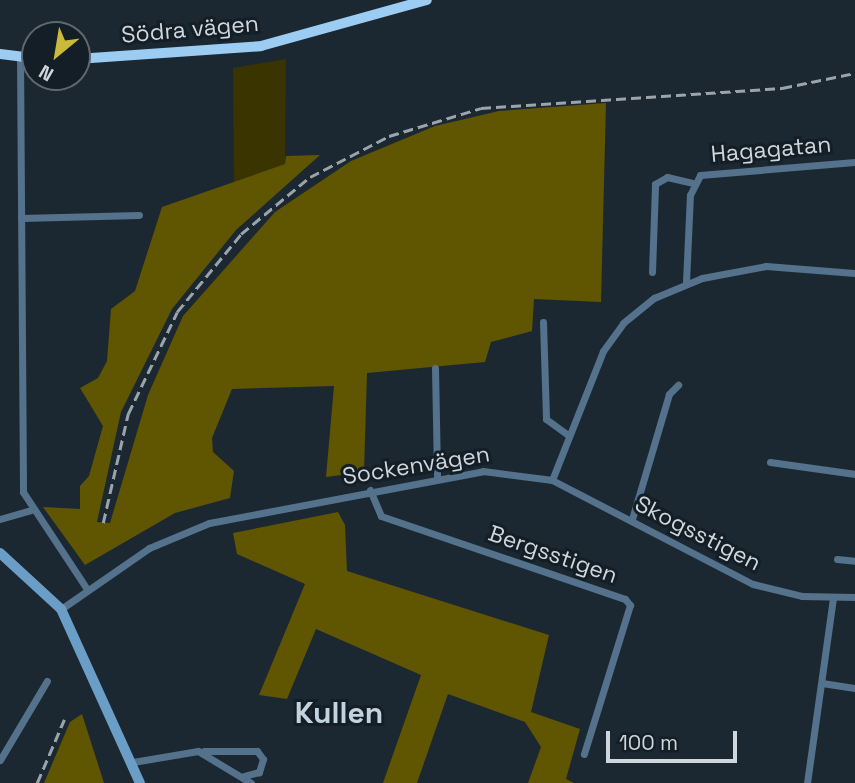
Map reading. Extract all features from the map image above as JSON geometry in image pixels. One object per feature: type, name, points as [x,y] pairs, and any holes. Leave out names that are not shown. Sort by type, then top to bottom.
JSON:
[{"type":"highway","name":"Södra vägen","points":[[91,58],[261,46],[427,0]]},
{"type":"highway","points":[[0,54],[20,56]]},
{"type":"main road","points":[[1,553],[61,609],[134,762],[140,783]]},
{"type":"street","points":[[20,56],[23,492],[31,510],[87,589]]},
{"type":"street","name":"Hagagatan","points":[[686,282],[693,183],[708,171],[855,162]]},
{"type":"street","name":"Hagagatan","points":[[652,272],[655,184],[667,177],[693,183]]},
{"type":"street","points":[[21,218],[139,215]]},
{"type":"street","points":[[552,480],[567,434],[612,336],[654,298],[686,282],[766,266],[855,273]]},
{"type":"street","points":[[543,322],[546,419],[567,434]]},
{"type":"street","points":[[435,368],[437,477]]},
{"type":"street","points":[[632,519],[669,394],[678,385]]},
{"type":"street","points":[[770,462],[855,474]]},
{"type":"street","name":"Sockenvägen","points":[[61,609],[87,589],[183,531],[437,477],[504,471],[552,480]]},
{"type":"street","name":"Skogsstigen","points":[[552,480],[632,519],[741,580],[833,598],[855,597]]},
{"type":"street","name":"Bergsstigen","points":[[370,490],[381,516],[625,599],[630,605],[584,754]]},
{"type":"street","points":[[0,519],[14,520],[31,510]]},
{"type":"street","points":[[837,559],[855,561]]},
{"type":"street","points":[[807,783],[833,598]]},
{"type":"street","points":[[0,760],[47,681]]},
{"type":"street","points":[[822,683],[855,688]]},
{"type":"street","points":[[134,762],[198,751],[257,751],[263,759],[259,772],[244,776]]},
{"type":"street","points":[[198,751],[244,776],[251,783]]},
{"type":"shaded area","points":[[286,59],[285,164],[234,182],[233,68]]},
{"type":"shaded area","points":[[606,103],[601,302],[534,299],[532,331],[491,342],[485,362],[367,373],[364,472],[326,477],[334,386],[232,389],[212,438],[213,452],[234,471],[230,498],[175,513],[85,565],[43,507],[80,509],[80,486],[89,476],[103,426],[80,388],[98,378],[107,361],[111,309],[135,291],[162,207],[285,164],[286,156],[320,155],[236,230],[172,309],[121,412],[97,522],[110,523],[148,395],[183,316],[275,212],[351,161],[435,126],[499,111]]},
{"type":"shaded area","points":[[338,512],[345,525],[347,571],[549,635],[531,712],[580,729],[566,779],[574,783],[528,783],[541,747],[525,722],[448,694],[417,783],[383,783],[421,675],[316,629],[287,699],[259,695],[305,584],[237,554],[233,533]]},
{"type":"shaded area","points":[[82,714],[104,783],[44,783],[70,722]]},
{"type":"railway","points":[[103,523],[128,414],[177,312],[241,234],[310,177],[389,136],[481,108],[782,88],[855,73]]},
{"type":"railway","points":[[37,783],[64,720]]},
{"type":"district","name":"Kullen","points":[[339,713]]}]
